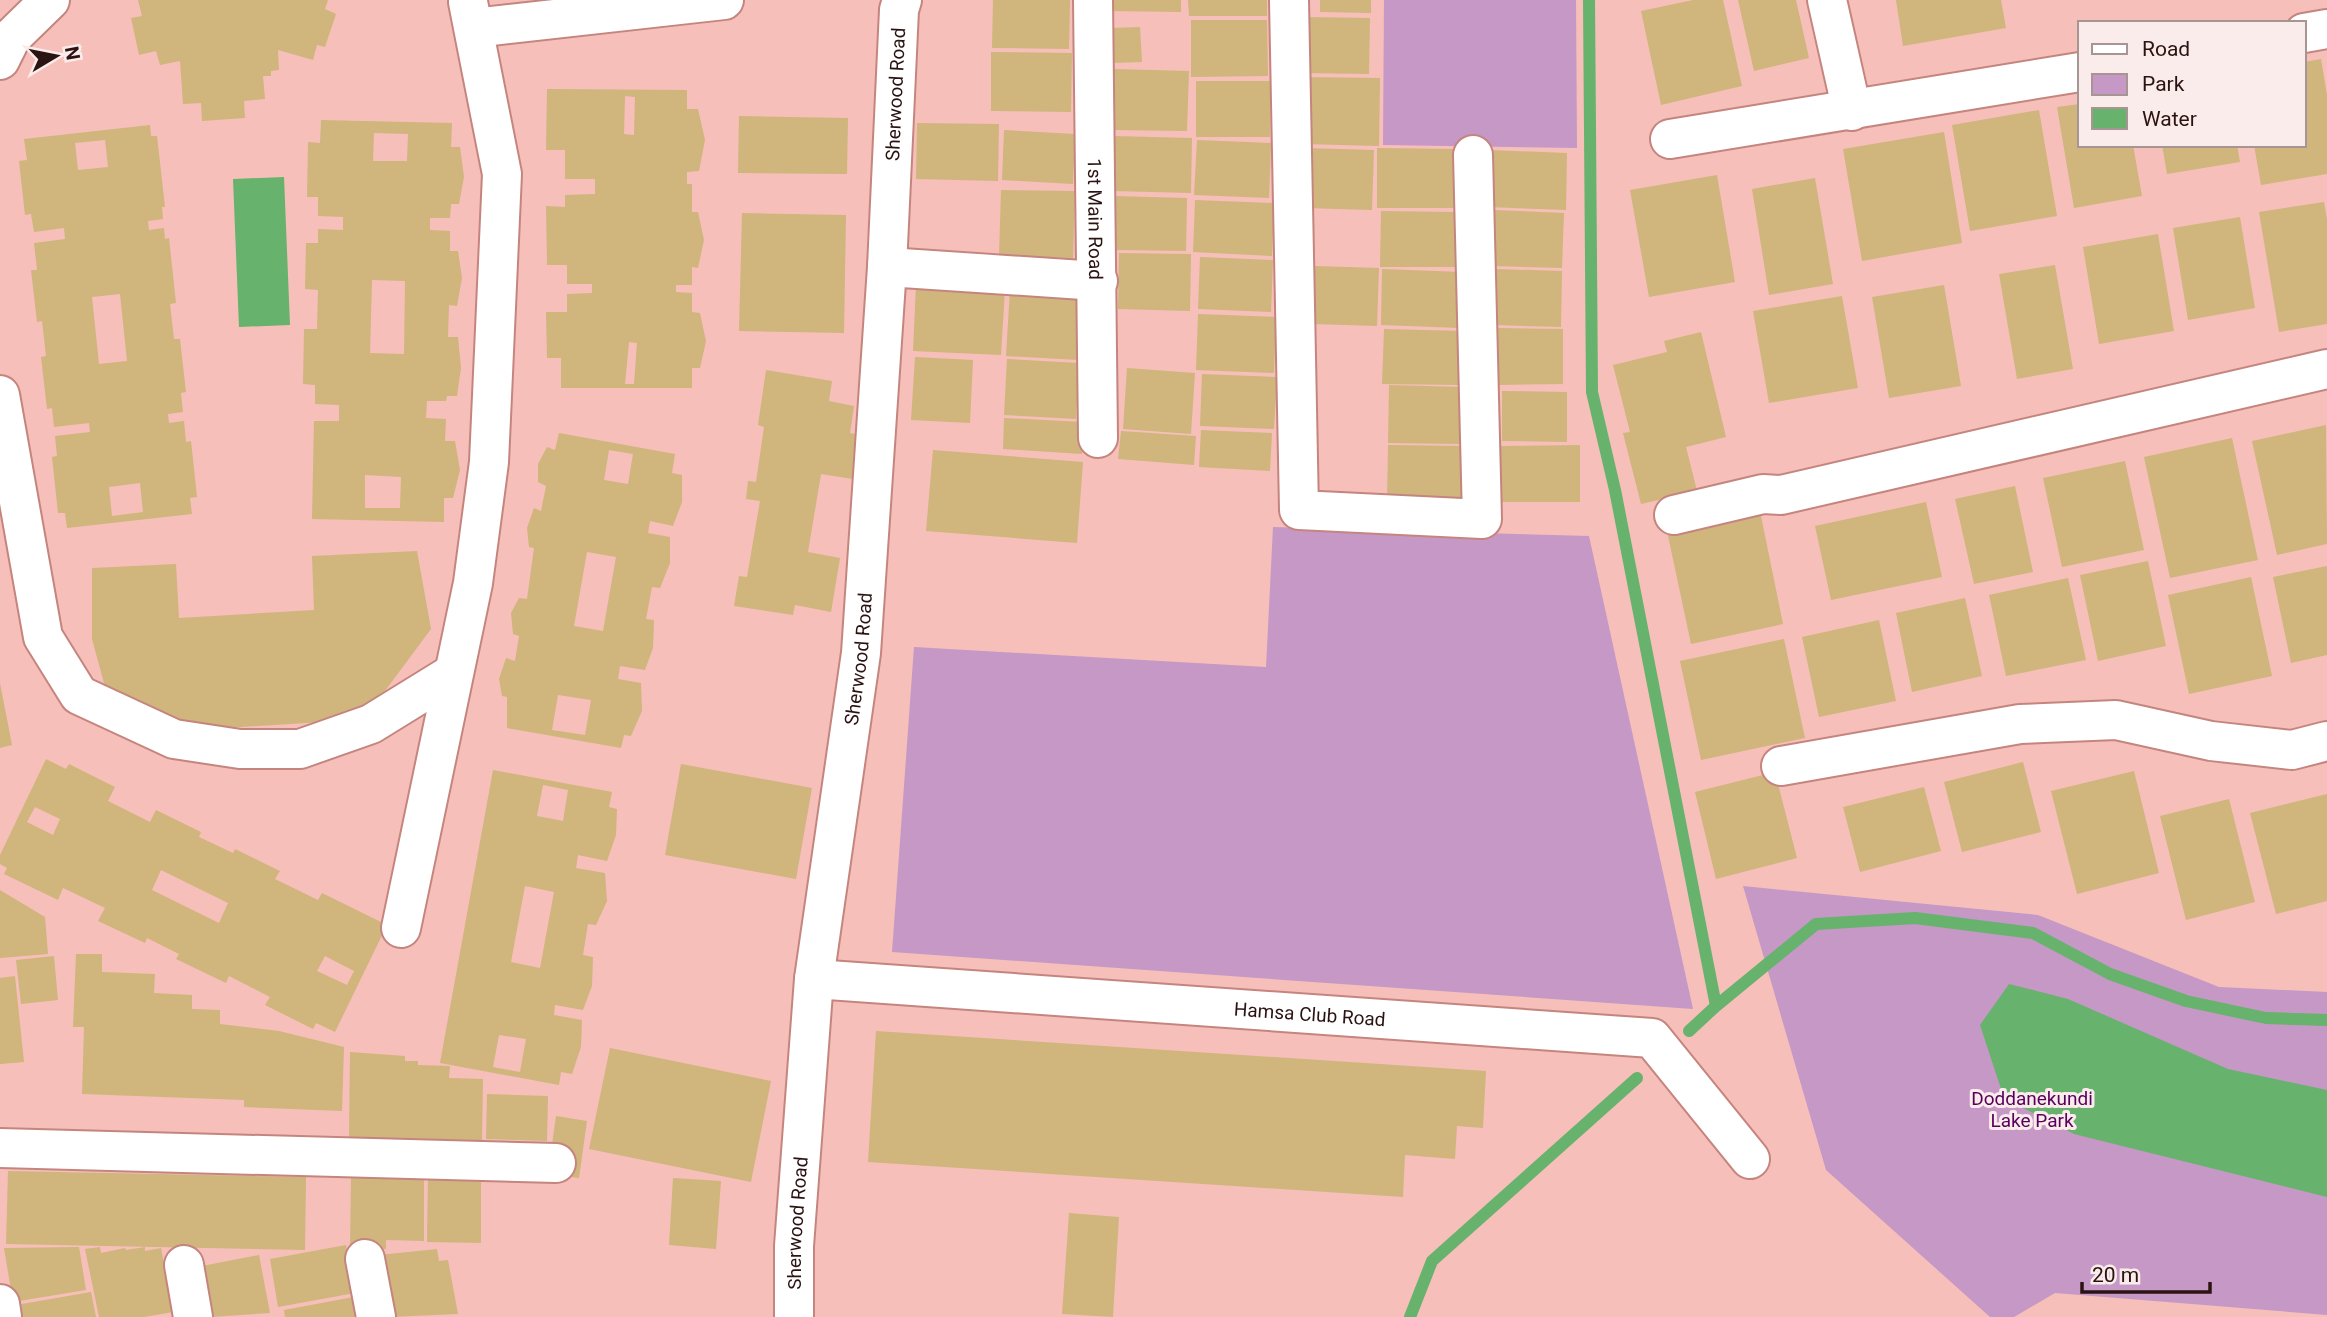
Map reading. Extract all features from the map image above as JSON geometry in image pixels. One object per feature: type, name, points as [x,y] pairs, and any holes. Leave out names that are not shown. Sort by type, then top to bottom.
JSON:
[{"type":"street","points":[[0,60],[11,38],[50,0]]},
{"type":"street","points":[[401,928],[473,583],[489,462],[499,292],[502,174],[472,7],[724,0]]},
{"type":"street","name":"1st Main Road","points":[[1093,0],[1098,438]]},
{"type":"street","points":[[1289,0],[1299,510],[1482,519],[1473,155]]},
{"type":"street","points":[[1827,0],[1852,111]]},
{"type":"street","name":"Sherwood Road","points":[[794,1317],[794,1246],[814,979],[861,653],[887,267],[892,3]]},
{"type":"street","points":[[2306,33],[2327,29]]},
{"type":"street","points":[[1670,139],[2078,72]]},
{"type":"street","points":[[887,267],[1098,281]]},
{"type":"street","points":[[1674,515],[1763,494],[1781,495],[2327,369]]},
{"type":"street","points":[[0,395],[43,638],[79,695],[174,739],[240,749],[300,749],[370,724],[452,674]]},
{"type":"street","points":[[1781,766],[2020,724],[2116,720],[2211,741],[2292,750],[2327,741]]},
{"type":"street","name":"Hamsa Club Road","points":[[814,979],[1652,1038],[1750,1159]]},
{"type":"street","points":[[0,1148],[556,1163]]},
{"type":"street","points":[[365,1259],[376,1317]]},
{"type":"street","points":[[184,1265],[193,1317]]},
{"type":"street","points":[[0,1304],[2,1317]]},
{"type":"green space","points":[[1384,0],[1576,0],[1577,148],[1383,145]]},
{"type":"green space","points":[[1273,527],[1589,536],[1693,1009],[892,952],[914,647],[1266,667]]},
{"type":"green space","name":"Doddanekundi Lake Park","points":[[1743,886],[2038,915],[2219,987],[2327,992],[2327,1315],[2055,1293],[2014,1317],[1990,1317],[1826,1170]]},
{"type":"water","points":[[284,177],[290,325],[239,327],[233,179]]},
{"type":"water","points":[[2009,984],[2068,999],[2228,1069],[2327,1090],[2327,1197],[2074,1134],[2004,1098],[1980,1025]]},
{"type":"building","points":[[138,0],[328,0],[325,9],[336,14],[325,47],[317,45],[313,60],[278,50],[279,70],[271,71],[271,76],[263,76],[265,99],[244,101],[245,118],[202,121],[201,103],[183,104],[180,61],[160,65],[156,51],[139,55],[131,18],[142,16]]},
{"type":"building","points":[[993,0],[1070,0],[1069,49],[992,48]]},
{"type":"building","points":[[1110,0],[1181,0],[1181,12],[1110,11]]},
{"type":"building","points":[[1188,0],[1267,0],[1267,16],[1189,16]]},
{"type":"building","points":[[1320,0],[1371,0],[1371,13],[1320,12]]},
{"type":"building","points":[[1693,0],[1723,0],[1742,86],[1661,105],[1641,11]]},
{"type":"building","points":[[1738,0],[1796,0],[1809,58],[1754,71]]},
{"type":"building","points":[[1896,0],[2001,0],[2006,28],[1903,46]]},
{"type":"building","points":[[1303,17],[1370,18],[1369,74],[1301,73]]},
{"type":"building","points":[[1191,20],[1267,20],[1268,76],[1191,77]]},
{"type":"building","points":[[1140,27],[1142,62],[1112,63],[1110,28]]},
{"type":"building","points":[[991,52],[1072,53],[1071,112],[991,111]]},
{"type":"building","points":[[2321,59],[2327,95],[2327,174],[2261,185],[2254,147],[2306,147],[2306,62]]},
{"type":"building","points":[[1113,69],[1189,71],[1187,131],[1112,130]]},
{"type":"building","points":[[1303,77],[1380,78],[1379,146],[1301,144]]},
{"type":"building","points":[[1196,81],[1270,81],[1270,137],[1196,137]]},
{"type":"building","points":[[547,89],[687,90],[687,109],[698,109],[705,140],[699,171],[687,172],[687,184],[692,184],[692,212],[698,212],[704,240],[698,268],[692,267],[692,285],[676,285],[676,292],[692,293],[692,312],[700,313],[706,341],[700,368],[692,368],[692,388],[561,388],[561,358],[547,358],[546,312],[567,312],[567,294],[592,293],[592,284],[567,284],[567,265],[547,265],[546,206],[565,207],[565,195],[595,194],[595,179],[565,179],[565,150],[546,150]],"holes":[[[625,96],[635,97],[634,135],[624,134]],[[629,342],[637,343],[634,384],[625,384]]]},
{"type":"building","points":[[2078,104],[2078,147],[2133,147],[2142,196],[2074,208],[2057,107]]},
{"type":"building","points":[[2039,110],[2057,216],[1970,231],[1952,125]]},
{"type":"building","points":[[739,116],[848,118],[847,174],[738,173]]},
{"type":"building","points":[[321,120],[452,123],[451,147],[460,147],[464,177],[459,204],[451,204],[450,218],[430,218],[430,230],[450,231],[450,251],[458,251],[462,278],[457,306],[449,305],[448,337],[458,337],[461,368],[457,396],[447,396],[446,401],[427,401],[426,418],[446,419],[445,441],[455,441],[460,470],[453,498],[444,498],[444,522],[312,519],[314,421],[339,421],[339,405],[315,404],[315,385],[303,384],[304,329],[317,329],[318,290],[305,289],[306,243],[318,243],[318,229],[343,230],[343,217],[318,216],[318,197],[307,197],[308,142],[320,143]],"holes":[[[374,133],[408,134],[407,161],[373,161]],[[372,280],[405,281],[404,354],[370,353]],[[365,475],[401,477],[400,508],[365,508]]]},
{"type":"building","points":[[917,123],[999,124],[998,181],[916,179]]},
{"type":"building","points":[[150,125],[151,136],[157,136],[165,207],[162,207],[163,219],[148,221],[149,230],[164,228],[165,239],[169,238],[176,303],[170,304],[174,339],[180,339],[186,392],[181,393],[183,412],[168,414],[169,423],[184,421],[186,442],[191,441],[197,497],[190,498],[192,514],[67,528],[65,513],[58,513],[52,457],[57,456],[55,436],[90,432],[89,423],[54,427],[52,408],[47,409],[41,357],[46,356],[42,321],[37,322],[31,270],[37,270],[34,243],[65,239],[64,228],[34,232],[31,214],[25,215],[19,161],[27,160],[24,139]],"holes":[[[105,140],[108,167],[78,170],[75,143]],[[120,294],[127,361],[99,364],[92,297]],[[140,483],[143,512],[112,516],[109,487]]]},
{"type":"building","points":[[1004,130],[1075,134],[1073,184],[1002,180]]},
{"type":"building","points":[[1944,132],[1962,243],[1862,261],[1843,149]]},
{"type":"building","points":[[1114,136],[1192,138],[1191,193],[1113,191]]},
{"type":"building","points":[[1197,140],[1271,143],[1269,198],[1194,195]]},
{"type":"building","points":[[2162,147],[2237,147],[2240,162],[2167,174]]},
{"type":"building","points":[[1305,148],[1374,150],[1372,210],[1304,208]]},
{"type":"building","points":[[1377,148],[1455,149],[1455,208],[1377,208]]},
{"type":"building","points":[[1490,150],[1567,153],[1566,210],[1488,207]]},
{"type":"building","points":[[1717,175],[1735,282],[1649,297],[1630,190]]},
{"type":"building","points":[[1815,178],[1833,284],[1769,295],[1752,189]]},
{"type":"building","points":[[1001,190],[1075,191],[1073,258],[999,256]]},
{"type":"building","points":[[1114,196],[1187,198],[1186,251],[1114,250]]},
{"type":"building","points":[[1195,200],[1274,203],[1272,256],[1193,252]]},
{"type":"building","points":[[2324,202],[2327,219],[2327,324],[2279,332],[2259,212]]},
{"type":"building","points":[[1494,210],[1564,213],[1562,268],[1491,266]]},
{"type":"building","points":[[1381,211],[1455,212],[1455,267],[1380,267]]},
{"type":"building","points":[[742,213],[846,215],[844,333],[739,331]]},
{"type":"building","points":[[2240,217],[2255,308],[2188,320],[2173,228]]},
{"type":"building","points":[[2158,234],[2174,331],[2099,344],[2083,247]]},
{"type":"building","points":[[1119,253],[1191,254],[1190,311],[1118,309]]},
{"type":"building","points":[[1200,257],[1273,260],[1271,312],[1198,309]]},
{"type":"building","points":[[2055,265],[2073,369],[2017,379],[1999,274]]},
{"type":"building","points":[[1314,266],[1379,268],[1377,326],[1312,324]]},
{"type":"building","points":[[1382,269],[1462,272],[1460,328],[1381,325]]},
{"type":"building","points":[[1495,269],[1562,271],[1561,327],[1494,325]]},
{"type":"building","points":[[916,285],[1005,289],[1001,355],[913,351]]},
{"type":"building","points":[[1944,285],[1961,386],[1889,398],[1872,297]]},
{"type":"building","points":[[1010,289],[1082,293],[1078,360],[1006,356]]},
{"type":"building","points":[[1842,296],[1858,388],[1769,403],[1753,311]]},
{"type":"building","points":[[1198,314],[1276,317],[1274,373],[1196,370]]},
{"type":"building","points":[[1497,328],[1563,329],[1563,384],[1496,385]]},
{"type":"building","points":[[1384,329],[1464,331],[1463,385],[1382,384]]},
{"type":"building","points":[[1701,332],[1726,437],[1686,447],[1697,491],[1641,504],[1623,433],[1630,432],[1613,365],[1667,352],[1664,341]]},
{"type":"building","points":[[915,357],[973,360],[970,423],[911,420]]},
{"type":"building","points":[[1007,359],[1079,363],[1076,419],[1004,415]]},
{"type":"building","points":[[1127,368],[1195,373],[1191,434],[1123,429]]},
{"type":"building","points":[[766,370],[832,381],[829,401],[854,406],[850,433],[860,435],[853,479],[821,474],[808,552],[840,558],[831,612],[795,605],[793,615],[734,606],[739,576],[747,577],[760,501],[746,499],[748,481],[756,482],[764,427],[758,425]]},
{"type":"building","points":[[1202,374],[1277,377],[1274,429],[1200,426]]},
{"type":"building","points":[[1389,385],[1463,387],[1461,444],[1388,443]]},
{"type":"building","points":[[1502,391],[1567,392],[1567,442],[1502,441]]},
{"type":"building","points":[[1004,418],[1083,422],[1082,454],[1003,449]]},
{"type":"building","points":[[2326,425],[2327,544],[2277,555],[2252,441]]},
{"type":"building","points":[[1201,430],[1272,433],[1270,471],[1199,467]]},
{"type":"building","points":[[1121,431],[1196,436],[1194,465],[1118,459]]},
{"type":"building","points":[[559,433],[675,454],[672,473],[682,475],[682,502],[673,526],[650,521],[648,533],[670,537],[670,563],[660,588],[652,587],[646,619],[654,620],[653,648],[645,670],[620,666],[618,679],[641,683],[642,711],[631,736],[624,735],[621,748],[507,728],[507,697],[502,696],[499,679],[506,658],[515,661],[519,636],[513,634],[511,613],[519,598],[527,599],[534,548],[529,547],[527,528],[534,508],[541,511],[546,486],[538,482],[538,464],[547,447],[555,450]],"holes":[[[609,450],[633,454],[628,484],[604,480]],[[587,552],[616,557],[603,631],[574,626]],[[558,695],[591,700],[585,735],[552,730]]]},
{"type":"building","points":[[2232,438],[2258,560],[2170,578],[2144,457]]},
{"type":"building","points":[[1388,445],[1466,446],[1466,503],[1387,502]]},
{"type":"building","points":[[1580,445],[1580,502],[1501,502],[1501,446]]},
{"type":"building","points":[[933,450],[1083,462],[1077,543],[926,531]]},
{"type":"building","points":[[2125,461],[2144,550],[2062,567],[2043,478]]},
{"type":"building","points":[[2015,486],[2033,572],[1974,584],[1955,499]]},
{"type":"building","points":[[1926,502],[1942,577],[1831,600],[1815,526]]},
{"type":"building","points":[[1760,511],[1783,624],[1691,644],[1667,531]]},
{"type":"building","points":[[417,551],[431,629],[382,695],[355,720],[225,728],[111,709],[92,639],[92,568],[176,564],[179,618],[314,610],[312,556]]},
{"type":"building","points":[[2148,561],[2166,646],[2098,661],[2080,575]]},
{"type":"building","points":[[2327,566],[2327,655],[2291,663],[2273,577]]},
{"type":"building","points":[[2251,577],[2272,676],[2189,694],[2168,595]]},
{"type":"building","points":[[2068,578],[2086,660],[2006,676],[1989,595]]},
{"type":"building","points":[[1965,598],[1982,676],[1912,692],[1896,613]]},
{"type":"building","points":[[1879,620],[1896,701],[1819,717],[1802,637]]},
{"type":"building","points":[[1784,639],[1805,738],[1701,760],[1680,661]]},
{"type":"building","points":[[0,683],[12,745],[0,748]]},
{"type":"building","points":[[46,759],[66,769],[69,764],[115,787],[108,801],[150,822],[156,810],[201,832],[199,837],[233,853],[235,849],[280,871],[275,879],[318,900],[322,893],[387,925],[335,1032],[316,1023],[313,1029],[265,1005],[270,997],[229,976],[226,983],[176,959],[179,954],[147,938],[145,943],[98,921],[105,908],[63,888],[58,900],[4,874],[7,868],[0,864],[0,855]],"holes":[[[35,807],[60,819],[53,835],[27,822]],[[161,870],[228,903],[219,923],[152,890]],[[325,956],[354,971],[347,985],[317,971]]]},
{"type":"building","points":[[2023,762],[2041,832],[1962,852],[1944,782]]},
{"type":"building","points":[[681,764],[812,788],[796,879],[665,855]]},
{"type":"building","points":[[493,770],[612,792],[609,807],[617,809],[616,835],[607,861],[578,855],[576,868],[605,873],[607,901],[596,925],[588,924],[583,955],[593,957],[592,986],[583,1010],[555,1005],[554,1015],[582,1020],[581,1047],[572,1074],[561,1072],[559,1085],[440,1063]],"holes":[[[543,785],[568,790],[563,821],[537,816]],[[525,886],[554,892],[540,968],[511,962]],[[499,1035],[526,1039],[520,1072],[493,1067]]]},
{"type":"building","points":[[2134,771],[2159,873],[2077,894],[2051,791]]},
{"type":"building","points":[[1775,772],[1797,858],[1716,879],[1695,792]]},
{"type":"building","points":[[1924,787],[1941,851],[1860,872],[1843,807]]},
{"type":"building","points":[[2327,794],[2327,901],[2276,914],[2250,813]]},
{"type":"building","points":[[2229,799],[2255,902],[2186,920],[2160,816]]},
{"type":"building","points":[[0,890],[45,917],[48,954],[0,958]]},
{"type":"building","points":[[76,954],[102,954],[102,972],[155,974],[154,993],[192,995],[192,1009],[220,1010],[220,1024],[279,1031],[344,1047],[342,1111],[244,1107],[244,1100],[82,1094],[84,1027],[73,1027]]},
{"type":"building","points":[[54,956],[58,1000],[21,1004],[16,960]]},
{"type":"building","points":[[15,976],[24,1062],[0,1064],[0,978]]},
{"type":"building","points":[[876,1031],[1486,1071],[1483,1128],[1457,1126],[1455,1159],[1405,1155],[1403,1197],[868,1162]]},
{"type":"building","points":[[610,1048],[771,1081],[751,1182],[589,1149]]},
{"type":"building","points":[[350,1052],[405,1056],[405,1061],[418,1061],[418,1065],[450,1066],[449,1078],[483,1079],[482,1142],[349,1139]]},
{"type":"building","points":[[487,1094],[548,1096],[547,1141],[486,1139]]},
{"type":"building","points":[[556,1116],[587,1121],[579,1178],[548,1174]]},
{"type":"building","points":[[8,1171],[306,1177],[305,1250],[6,1244]]},
{"type":"building","points":[[428,1175],[481,1176],[481,1243],[427,1242]]},
{"type":"building","points":[[351,1177],[424,1177],[424,1241],[386,1240],[386,1249],[350,1249]]},
{"type":"building","points":[[673,1178],[721,1181],[716,1249],[669,1245]]},
{"type":"building","points":[[1069,1213],[1119,1217],[1113,1317],[1062,1314]]},
{"type":"building","points":[[346,1245],[355,1293],[278,1307],[270,1259]]},
{"type":"building","points":[[79,1247],[86,1290],[13,1302],[4,1248]]},
{"type":"building","points":[[100,1247],[101,1253],[125,1248],[145,1247],[145,1251],[161,1248],[173,1312],[144,1317],[99,1317],[85,1249]]},
{"type":"building","points":[[437,1249],[439,1261],[448,1260],[458,1314],[390,1317],[379,1255]]},
{"type":"building","points":[[259,1255],[270,1313],[211,1317],[202,1266]]},
{"type":"building","points":[[91,1292],[96,1317],[18,1317],[16,1305]]},
{"type":"building","points":[[359,1296],[363,1317],[285,1317],[284,1310]]},
{"type":"waterway","points":[[1589,0],[1592,392],[1615,490],[1716,1006],[1689,1031]]},
{"type":"waterway","points":[[1716,1006],[1816,924],[1915,918],[2033,933],[2110,974],[2186,1001],[2266,1018],[2327,1020]]},
{"type":"waterway","points":[[1410,1317],[1432,1261],[1637,1078]]}]
